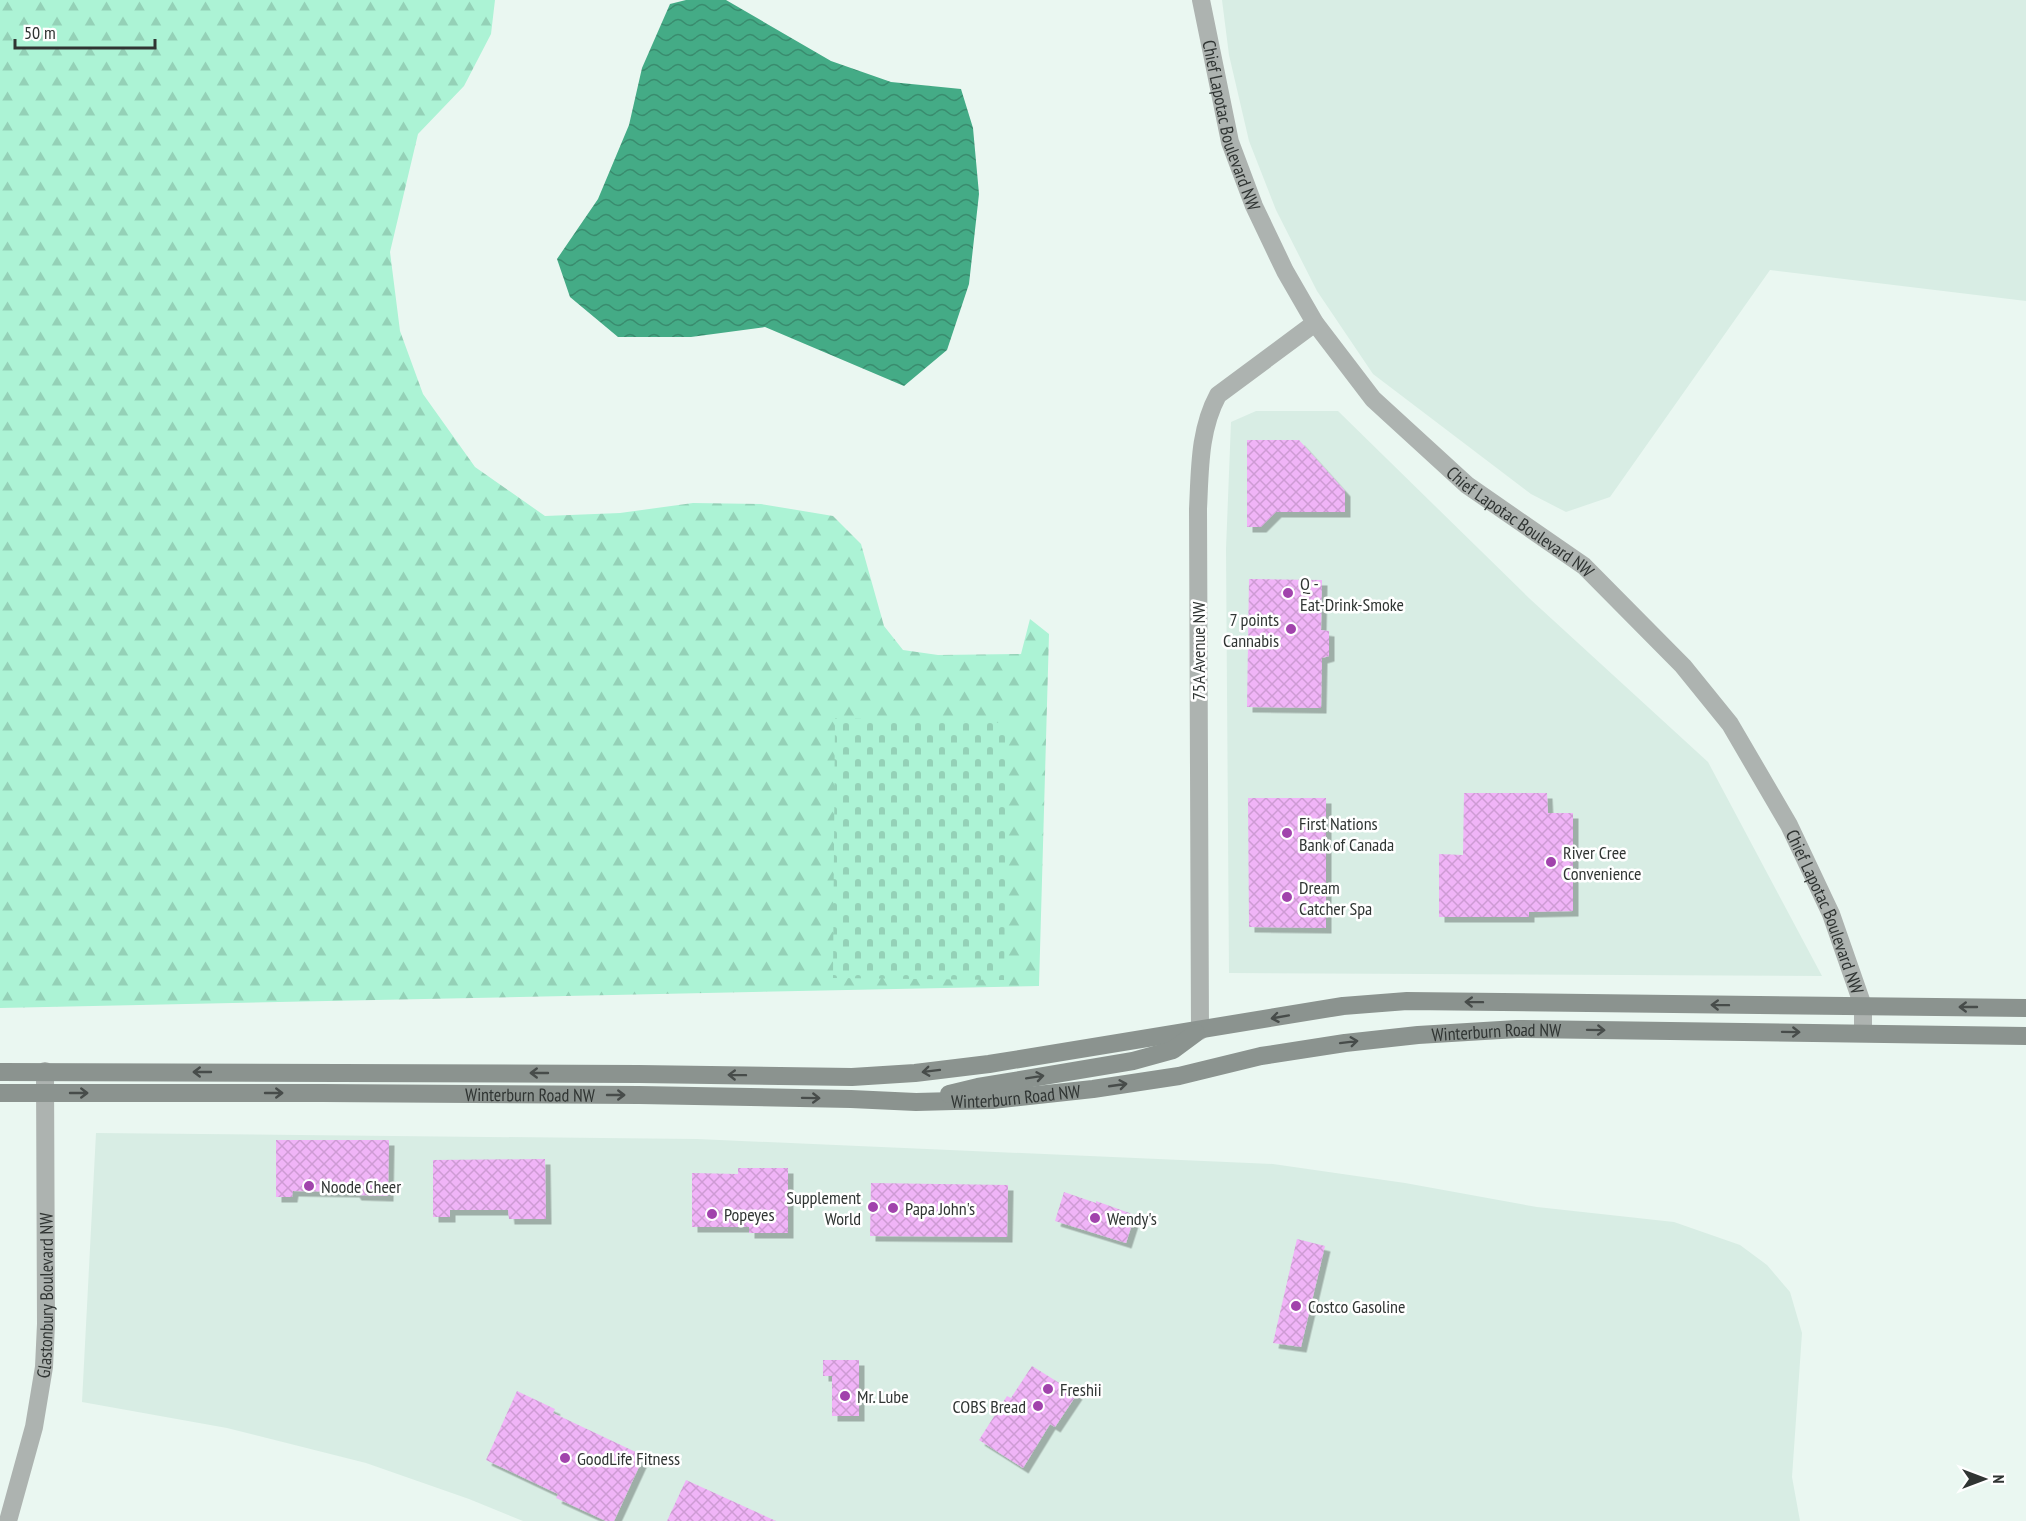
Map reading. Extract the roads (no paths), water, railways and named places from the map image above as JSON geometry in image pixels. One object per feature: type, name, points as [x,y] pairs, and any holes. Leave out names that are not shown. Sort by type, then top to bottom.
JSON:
[{"type":"main road","name":"Winterburn Road NW","points":[[0,1072],[852,1077],[915,1073],[989,1064],[1343,1006],[1407,1001],[2026,1008]]},
{"type":"main road","name":"Winterburn Road NW","points":[[0,1093],[323,1092],[616,1095],[916,1102],[992,1100],[1093,1089],[1179,1076],[1261,1056],[1418,1035],[1517,1029],[2026,1036]]},
{"type":"main road","points":[[916,1102],[978,1087],[1134,1061],[1173,1050],[1200,1030]]},
{"type":"street","name":"Chief Lapotac Boulevard NW","points":[[1201,0],[1230,142],[1258,215],[1285,271],[1315,323],[1373,399],[1467,485],[1584,566],[1683,666],[1730,724],[1789,825],[1831,914],[1863,1006],[1863,1033]]},
{"type":"street","name":"75A Avenue NW","points":[[1200,1030],[1198,509],[1201,445],[1210,409],[1218,395],[1315,323]]},
{"type":"street","name":"Glastonbury Boulevard NW","points":[[8,1519],[26,1464],[44,1367],[46,1324],[45,1071]]},
{"type":"water","points":[[686,0],[726,0],[831,61],[891,82],[961,89],[973,128],[979,194],[969,284],[947,350],[904,386],[765,327],[691,337],[618,337],[570,297],[557,259],[598,199],[629,125],[642,68],[670,4]]},
{"type":"place","name":"Q - Eat-Drink-Smoke","points":[[1288,593]]},
{"type":"place","name":"7 points Cannabis","points":[[1291,629]]},
{"type":"place","name":"First Nations Bank of Canada","points":[[1287,833]]},
{"type":"place","name":"River Cree Convenience","points":[[1551,862]]},
{"type":"place","name":"Dream Catcher Spa","points":[[1287,897]]},
{"type":"place","name":"Noode Cheer","points":[[309,1186]]},
{"type":"place","name":"Supplement World","points":[[873,1207]]},
{"type":"place","name":"Papa John's","points":[[893,1208]]},
{"type":"place","name":"Popeyes","points":[[712,1214]]},
{"type":"place","name":"Wendy's","points":[[1095,1218]]},
{"type":"place","name":"Costco Gasoline","points":[[1296,1306]]},
{"type":"place","name":"Freshii","points":[[1048,1389]]},
{"type":"place","name":"Mr. Lube","points":[[845,1396]]},
{"type":"place","name":"COBS Bread","points":[[1038,1406]]},
{"type":"place","name":"GoodLife Fitness","points":[[565,1458]]}]
